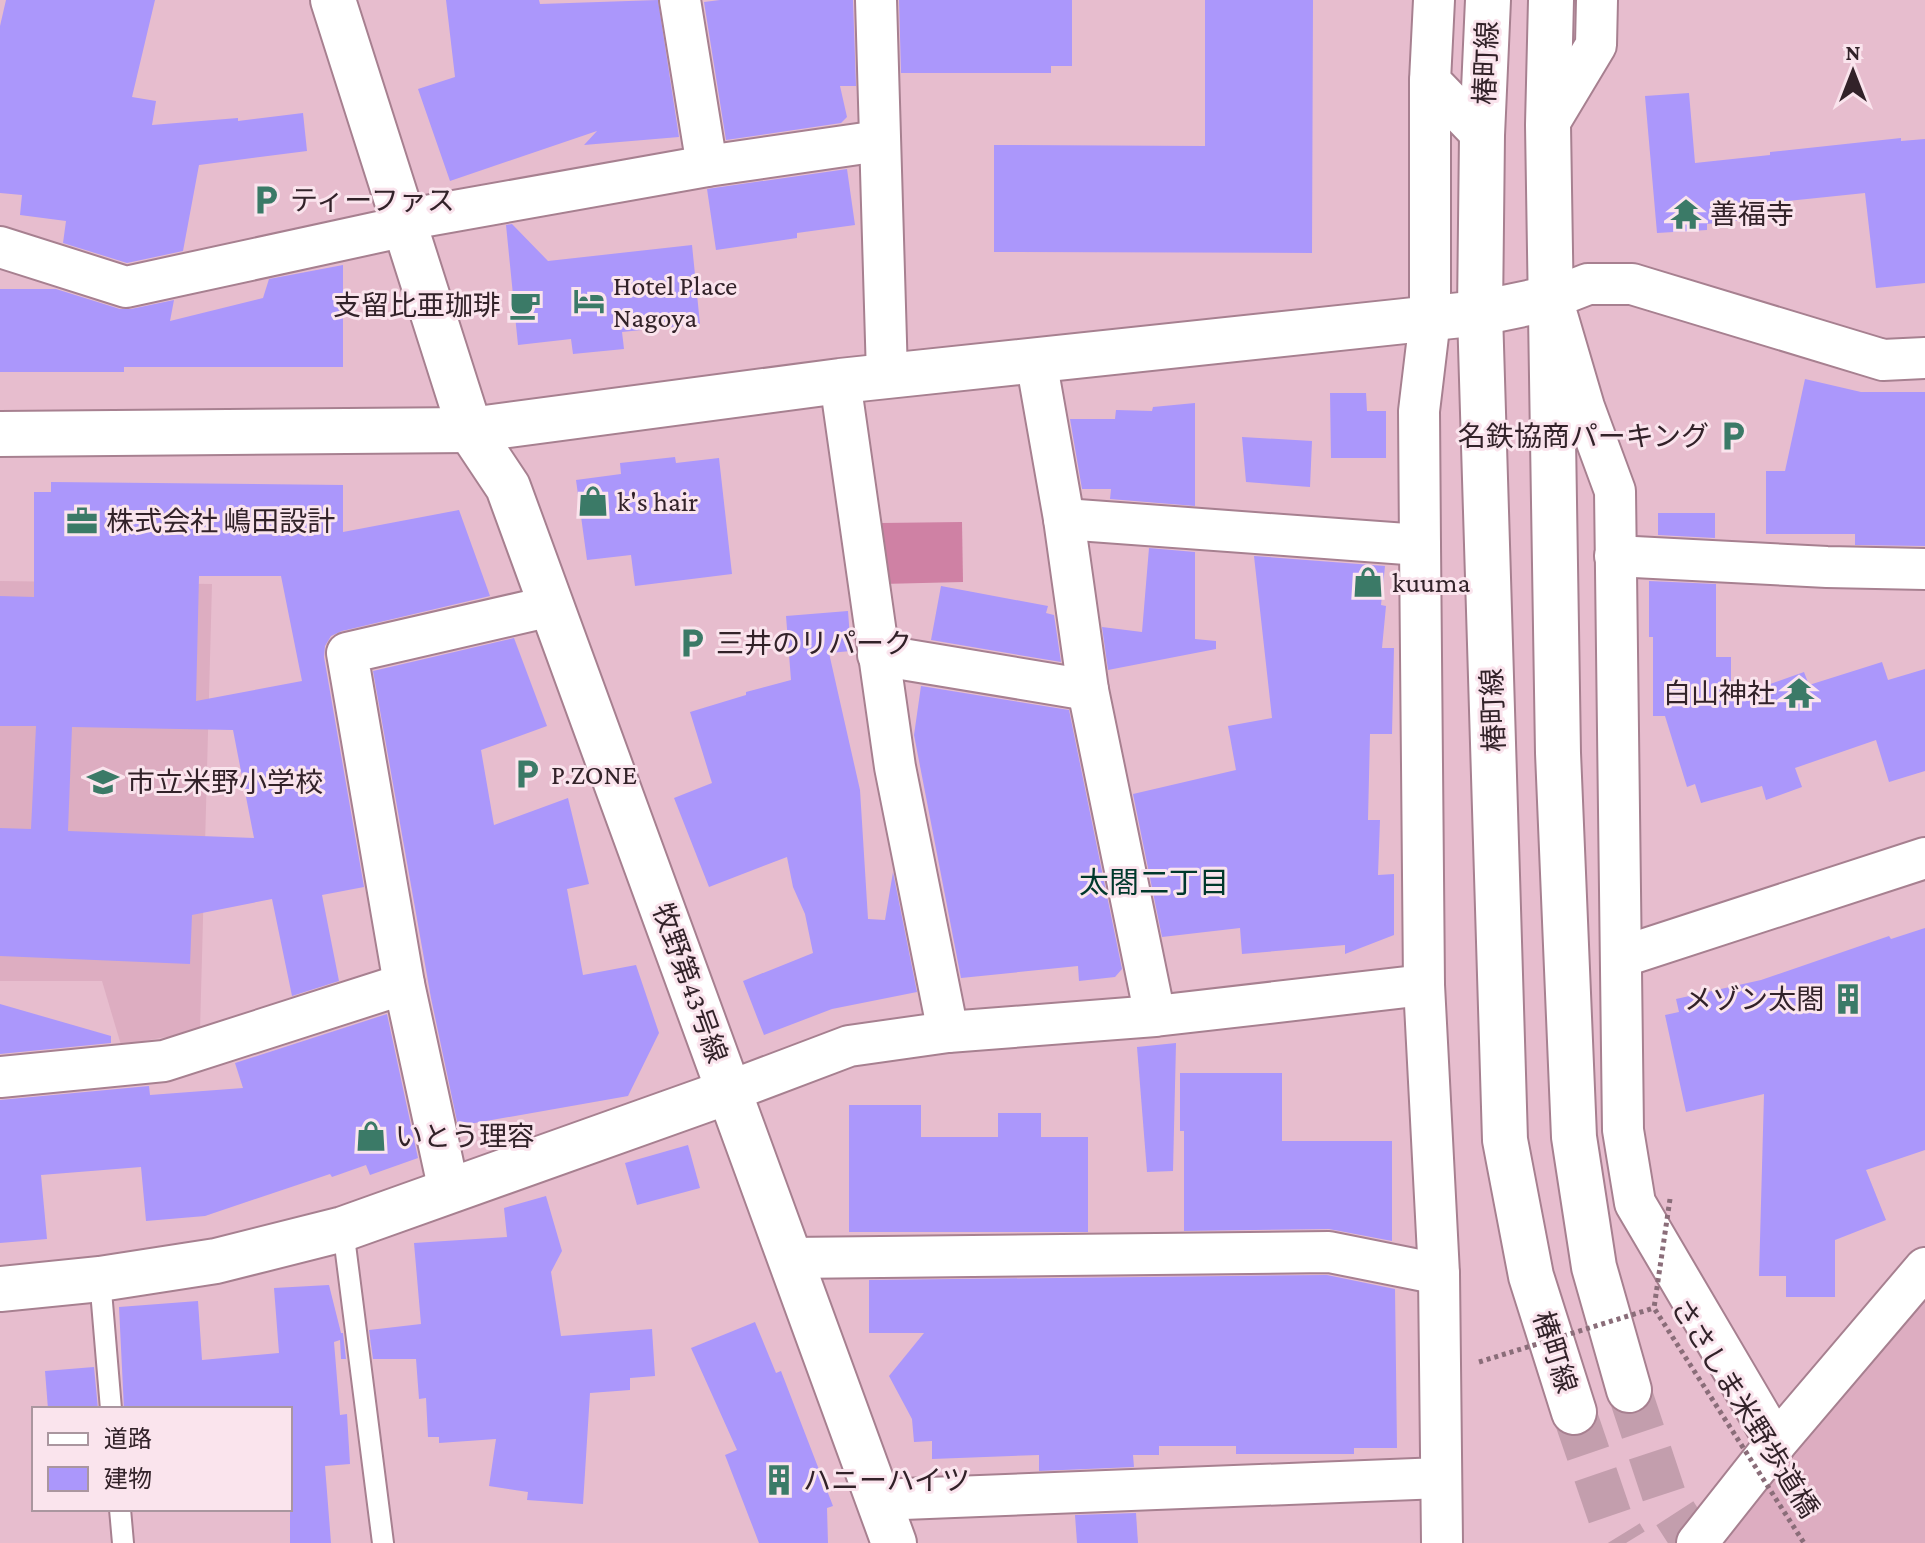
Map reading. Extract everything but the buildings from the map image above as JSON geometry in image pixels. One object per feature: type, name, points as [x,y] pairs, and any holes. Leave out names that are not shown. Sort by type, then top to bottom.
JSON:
[{"type":"street","name":"牧野第43号線","points":[[333,0],[470,430],[508,487],[894,1543]]},
{"type":"street","points":[[680,0],[707,166]]},
{"type":"street","points":[[876,0],[887,375]]},
{"type":"street","points":[[1434,0],[1430,81],[1430,319],[1419,411],[1424,985],[1439,1274],[1442,1543]]},
{"type":"street","name":"椿町線","points":[[1488,0],[1482,135],[1480,313],[1505,1140],[1531,1276],[1574,1412]]},
{"type":"street","points":[[1551,0],[1548,125],[1558,753],[1574,1137],[1594,1267],[1629,1390]]},
{"type":"street","points":[[1548,125],[1596,45],[1597,0]]},
{"type":"street","points":[[1430,81],[1482,135]]},
{"type":"street","points":[[0,247],[126,287],[405,223],[707,166],[879,141]]},
{"type":"street","points":[[0,434],[470,430],[887,375],[1480,313],[1552,298],[1588,284],[1632,284],[1883,360],[1925,358]]},
{"type":"street","points":[[1552,298],[1584,407],[1615,491],[1623,1130],[1635,1203],[1776,1443]]},
{"type":"street","points":[[1419,411],[1480,313]]},
{"type":"street","points":[[1036,360],[1064,519],[1088,690],[1155,1016]]},
{"type":"street","points":[[840,381],[895,767],[948,1032]]},
{"type":"street","points":[[1064,519],[1420,545]]},
{"type":"street","points":[[1615,556],[1925,569]]},
{"type":"street","points":[[449,1191],[404,984],[347,653],[551,606]]},
{"type":"street","points":[[878,655],[1088,690]]},
{"type":"street","points":[[1621,957],[1925,858]]},
{"type":"street","points":[[0,1077],[164,1061],[404,984]]},
{"type":"street","points":[[0,1289],[100,1279],[216,1261],[343,1229],[849,1046],[948,1032],[1155,1016],[1424,985]]},
{"type":"street","points":[[790,1258],[1329,1252],[1439,1274]]},
{"type":"street","points":[[1697,1543],[1776,1443],[1925,1268]]},
{"type":"street","points":[[878,1500],[1441,1478]]},
{"type":"lane","points":[[343,1229],[383,1543]]},
{"type":"lane","points":[[100,1279],[111,1407]]},
{"type":"lane","points":[[120,1511],[123,1543]]},
{"type":"path","name":"ささしま米野歩道橋","points":[[1670,1199],[1654,1308],[1804,1543]]},
{"type":"path","points":[[1479,1362],[1654,1308]]},
{"type":"shaded area","points":[[962,522],[963,582],[882,584],[880,523]]},
{"type":"shaded area","name":"市立米野小学校","points":[[0,581],[212,584],[200,1031],[121,1045],[102,981],[0,981]]},
{"type":"shaded area","points":[[1925,1291],[1925,1543],[1714,1543]]},
{"type":"tunnel","points":[[1629,1390],[1665,1498],[1694,1543]]},
{"type":"tunnel","points":[[1574,1412],[1610,1517],[1626,1543]]},
{"type":"place","name":"ティーファス","points":[[266,200]]},
{"type":"place","name":"善福寺","points":[[1686,214]]},
{"type":"place","name":"Hotel Place Nagoya","points":[[589,301]]},
{"type":"place","name":"支留比亜珈琲","points":[[525,305]]},
{"type":"place","name":"名鉄協商パーキング","points":[[1733,436]]},
{"type":"place","name":"k's hair","points":[[593,501]]},
{"type":"place","name":"株式会社 嶋田設計","points":[[82,521]]},
{"type":"place","name":"kuuma","points":[[1368,582]]},
{"type":"place","name":"三井のリパーク","points":[[692,643]]},
{"type":"place","name":"白山神社","points":[[1799,693]]},
{"type":"place","name":"P.ZONE","points":[[527,774]]},
{"type":"place","name":"市立米野小学校","points":[[103,782]]},
{"type":"place","name":"メゾン太閤","points":[[1848,999]]},
{"type":"place","name":"いとう理容","points":[[371,1136]]},
{"type":"place","name":"ハニーハイツ","points":[[779,1480]]},
{"type":"district","name":"太閤二丁目","points":[[1154,882]]}]
